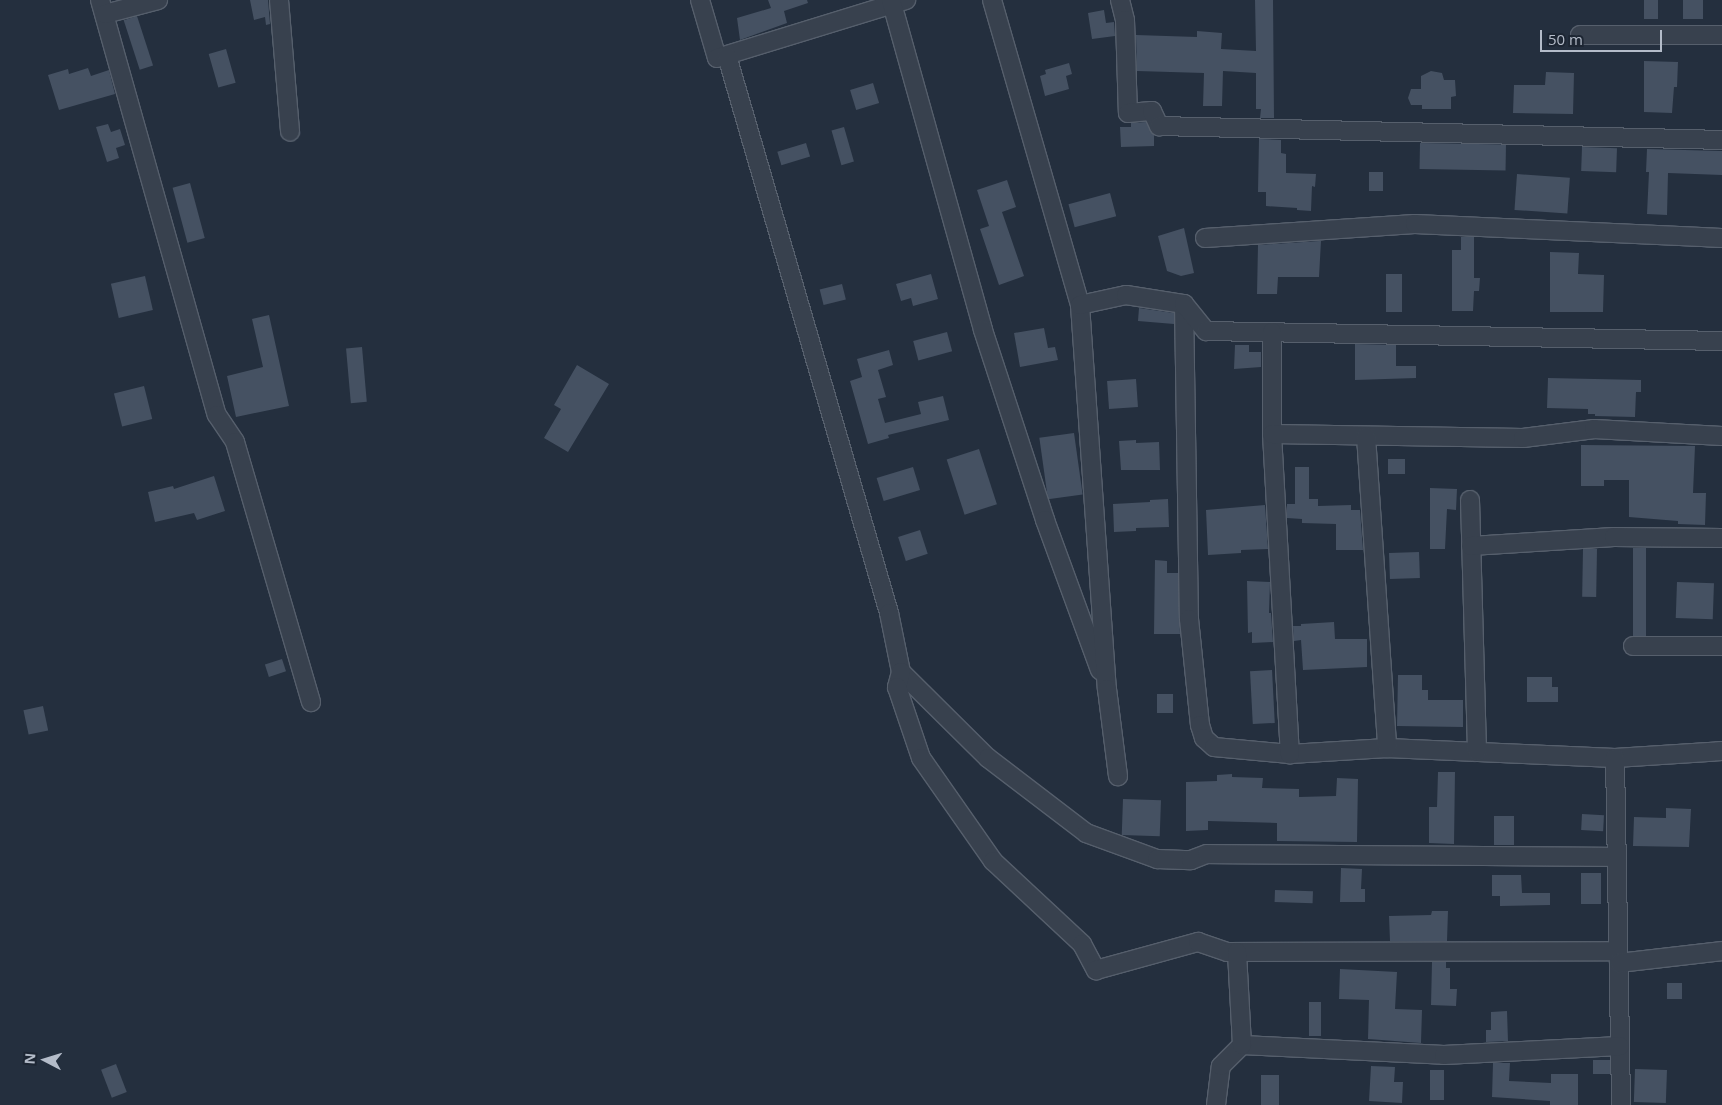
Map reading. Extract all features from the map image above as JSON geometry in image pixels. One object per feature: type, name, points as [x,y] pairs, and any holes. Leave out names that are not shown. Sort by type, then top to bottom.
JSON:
[{"type":"street","points":[[158,0],[102,7],[217,415],[235,442],[311,702]]},
{"type":"street","points":[[279,0],[290,132]]},
{"type":"street","points":[[700,0],[722,57],[889,613],[900,672],[896,687],[921,758],[993,861],[1082,944],[1096,970],[1198,942],[1228,952],[1619,957],[1722,951]]},
{"type":"street","points":[[992,0],[1080,305],[1107,689],[1118,776]]},
{"type":"street","points":[[1120,0],[1125,20],[1128,113],[1152,111],[1158,126],[1722,140]]},
{"type":"street","points":[[722,57],[897,2],[984,330],[1045,520],[1107,689]]},
{"type":"street","points":[[1580,35],[1722,35]]},
{"type":"street","points":[[1205,238],[1415,224],[1722,238]]},
{"type":"street","points":[[1080,305],[1126,295],[1184,304],[1206,331],[1722,341]]},
{"type":"street","points":[[1184,304],[1189,619],[1200,725],[1204,738],[1214,747],[1290,754],[1386,748],[1615,758],[1722,751]]},
{"type":"street","points":[[1272,332],[1272,434],[1290,754]]},
{"type":"street","points":[[1272,434],[1523,438],[1594,429],[1722,436]]},
{"type":"street","points":[[1366,436],[1386,748]]},
{"type":"street","points":[[1470,500],[1477,752]]},
{"type":"street","points":[[1470,546],[1614,537],[1722,538]]},
{"type":"street","points":[[1633,646],[1722,646]]},
{"type":"street","points":[[900,672],[988,758],[1086,833],[1157,859],[1191,860],[1207,854],[1617,857]]},
{"type":"street","points":[[1615,758],[1621,1105]]},
{"type":"street","points":[[1237,952],[1242,1045]]},
{"type":"street","points":[[1216,1105],[1221,1066],[1242,1045],[1444,1055],[1620,1046]]},
{"type":"building","points":[[250,0],[268,0],[270,24],[266,25],[265,17],[254,20]]},
{"type":"building","points":[[768,0],[807,0],[808,3],[784,11],[787,23],[740,40],[737,18],[771,8]]},
{"type":"building","points":[[1255,0],[1273,0],[1274,118],[1260,118],[1261,109],[1256,109],[1256,73],[1223,71],[1222,106],[1203,106],[1204,73],[1137,71],[1136,35],[1197,37],[1197,31],[1222,33],[1221,49],[1256,51]]},
{"type":"building","points":[[1644,0],[1658,0],[1658,19],[1644,19]]},
{"type":"building","points":[[1683,0],[1703,0],[1703,19],[1683,19]]},
{"type":"building","points":[[1104,10],[1106,23],[1114,22],[1115,36],[1092,39],[1088,13]]},
{"type":"building","points":[[137,16],[153,65],[140,70],[124,20]]},
{"type":"building","points":[[226,49],[236,83],[218,88],[209,54]]},
{"type":"building","points":[[1644,61],[1678,62],[1677,87],[1674,87],[1672,113],[1644,112]]},
{"type":"building","points":[[1069,63],[1072,74],[1066,76],[1069,89],[1045,96],[1040,76],[1046,74],[1045,70]]},
{"type":"building","points":[[88,68],[91,76],[109,70],[115,94],[59,110],[48,75],[68,69],[69,74]]},
{"type":"building","points":[[1431,71],[1442,73],[1444,80],[1455,80],[1456,96],[1451,97],[1451,109],[1422,109],[1422,105],[1411,105],[1408,98],[1411,89],[1421,89],[1421,76]]},
{"type":"building","points":[[1546,72],[1574,73],[1573,114],[1513,113],[1514,85],[1545,85]]},
{"type":"building","points":[[873,83],[879,103],[856,110],[850,90]]},
{"type":"building","points":[[1146,122],[1154,135],[1154,146],[1121,147],[1120,127],[1131,127],[1131,123]]},
{"type":"building","points":[[108,124],[111,132],[120,129],[125,145],[116,148],[119,158],[107,162],[96,127]]},
{"type":"building","points":[[844,127],[854,162],[841,165],[832,131]]},
{"type":"building","points":[[1259,139],[1281,140],[1281,153],[1286,154],[1286,173],[1316,174],[1315,187],[1312,186],[1311,211],[1266,206],[1266,192],[1258,192]]},
{"type":"building","points":[[806,143],[810,156],[781,165],[777,152]]},
{"type":"building","points":[[1420,143],[1506,145],[1506,170],[1420,169]]},
{"type":"building","points":[[1582,147],[1617,148],[1616,172],[1581,171]]},
{"type":"building","points":[[1647,149],[1722,151],[1722,175],[1668,173],[1667,215],[1647,214],[1649,172],[1646,172]]},
{"type":"building","points":[[1369,172],[1383,172],[1383,191],[1369,191]]},
{"type":"building","points":[[1517,174],[1570,178],[1567,214],[1514,210]]},
{"type":"building","points":[[1007,180],[1016,207],[1002,212],[1024,276],[999,285],[980,229],[989,226],[977,190]]},
{"type":"building","points":[[190,183],[205,238],[187,243],[173,188]]},
{"type":"building","points":[[1110,193],[1116,216],[1075,227],[1068,204]]},
{"type":"building","points":[[1184,228],[1194,273],[1181,276],[1167,271],[1158,236]]},
{"type":"building","points":[[1461,237],[1474,237],[1474,278],[1480,278],[1479,291],[1474,291],[1473,311],[1452,311],[1452,250],[1461,250]]},
{"type":"building","points":[[1321,241],[1319,277],[1278,277],[1277,294],[1257,294],[1258,245]]},
{"type":"building","points":[[1550,252],[1579,253],[1578,274],[1604,275],[1603,312],[1550,312]]},
{"type":"building","points":[[931,274],[938,299],[913,306],[911,298],[901,301],[896,284]]},
{"type":"building","points":[[1386,274],[1402,274],[1402,312],[1386,312]]},
{"type":"building","points":[[145,276],[153,310],[119,318],[111,284]]},
{"type":"building","points":[[842,284],[846,300],[824,305],[820,290]]},
{"type":"building","points":[[1139,308],[1174,313],[1174,324],[1138,321]]},
{"type":"building","points":[[269,315],[289,406],[236,417],[227,376],[263,367],[252,319]]},
{"type":"building","points":[[1044,328],[1048,348],[1055,347],[1058,360],[1020,367],[1014,333]]},
{"type":"building","points":[[947,332],[952,351],[918,360],[913,341]]},
{"type":"building","points":[[1355,344],[1396,345],[1396,366],[1416,366],[1416,378],[1355,380]]},
{"type":"building","points":[[1235,345],[1249,345],[1249,352],[1261,352],[1261,367],[1234,369]]},
{"type":"building","points":[[362,347],[367,402],[351,403],[346,348]]},
{"type":"building","points":[[889,350],[893,365],[878,370],[886,397],[878,399],[885,423],[921,414],[918,402],[943,396],[949,420],[888,435],[889,438],[868,444],[850,381],[862,377],[857,359]]},
{"type":"building","points":[[577,365],[609,384],[568,452],[544,438],[561,409],[554,405]]},
{"type":"building","points":[[1548,378],[1641,380],[1641,392],[1636,392],[1635,417],[1595,416],[1595,414],[1588,414],[1588,409],[1547,408]]},
{"type":"building","points":[[1136,379],[1138,407],[1109,409],[1107,381]]},
{"type":"building","points":[[144,386],[152,419],[122,426],[114,393]]},
{"type":"building","points":[[1074,433],[1083,494],[1048,499],[1039,438]]},
{"type":"building","points":[[1136,440],[1136,443],[1159,442],[1160,470],[1121,470],[1119,441]]},
{"type":"building","points":[[1581,445],[1695,446],[1693,493],[1706,493],[1705,525],[1678,524],[1678,521],[1629,517],[1629,480],[1604,480],[1604,486],[1581,486]]},
{"type":"building","points":[[979,449],[997,504],[965,515],[947,460]]},
{"type":"building","points":[[1388,459],[1405,459],[1405,474],[1388,474]]},
{"type":"building","points":[[913,467],[920,490],[884,501],[877,478]]},
{"type":"building","points":[[1295,467],[1309,467],[1309,499],[1318,499],[1318,506],[1351,505],[1351,510],[1360,510],[1363,550],[1336,550],[1336,524],[1302,523],[1302,519],[1287,518],[1287,504],[1295,504]]},
{"type":"building","points":[[214,476],[225,511],[197,520],[194,513],[155,522],[148,492],[173,486],[174,489]]},
{"type":"building","points":[[1430,488],[1457,489],[1456,510],[1447,509],[1445,549],[1430,549]]},
{"type":"building","points":[[1168,499],[1169,527],[1136,528],[1136,531],[1114,532],[1113,504]]},
{"type":"building","points":[[1265,505],[1268,549],[1241,550],[1241,553],[1208,555],[1206,510]]},
{"type":"building","points":[[920,530],[928,554],[906,561],[898,537]]},
{"type":"building","points":[[1633,548],[1646,548],[1646,636],[1633,636]]},
{"type":"building","points":[[1583,549],[1597,549],[1596,597],[1582,597]]},
{"type":"building","points":[[1419,552],[1420,578],[1390,579],[1389,553]]},
{"type":"building","points":[[1155,560],[1167,561],[1167,573],[1178,573],[1180,634],[1154,634]]},
{"type":"building","points":[[1247,581],[1270,582],[1269,613],[1271,613],[1273,642],[1252,643],[1252,632],[1248,633]]},
{"type":"building","points":[[1677,582],[1714,583],[1713,619],[1676,618]]},
{"type":"building","points":[[1334,622],[1335,639],[1367,639],[1367,667],[1303,670],[1301,640],[1294,641],[1293,626]]},
{"type":"building","points":[[282,659],[286,671],[269,677],[265,665]]},
{"type":"building","points":[[1272,670],[1275,723],[1253,724],[1250,671]]},
{"type":"building","points":[[1398,675],[1422,675],[1422,690],[1428,690],[1428,700],[1463,700],[1463,727],[1397,726]]},
{"type":"building","points":[[1527,677],[1552,677],[1552,687],[1558,687],[1558,702],[1527,702]]},
{"type":"building","points":[[1157,694],[1173,694],[1173,713],[1157,713]]},
{"type":"building","points":[[43,706],[48,730],[29,735],[23,710]]},
{"type":"building","points":[[1438,772],[1455,772],[1454,844],[1429,843],[1429,807],[1437,807]]},
{"type":"building","points":[[1232,774],[1232,777],[1263,778],[1262,788],[1299,789],[1299,797],[1336,796],[1337,778],[1358,779],[1357,842],[1277,841],[1277,823],[1208,821],[1208,830],[1186,831],[1186,782],[1217,781],[1217,775]]},
{"type":"building","points":[[1123,799],[1161,800],[1160,836],[1122,835]]},
{"type":"building","points":[[1666,808],[1691,809],[1689,847],[1633,846],[1634,817],[1666,818]]},
{"type":"building","points":[[1582,814],[1604,815],[1603,831],[1581,830]]},
{"type":"building","points":[[1494,816],[1514,816],[1514,845],[1494,845]]},
{"type":"building","points":[[1341,868],[1362,869],[1361,889],[1365,889],[1365,902],[1340,902]]},
{"type":"building","points":[[1581,873],[1601,873],[1601,904],[1581,904]]},
{"type":"building","points":[[1492,875],[1521,875],[1522,893],[1550,893],[1550,905],[1500,906],[1500,896],[1492,896]]},
{"type":"building","points":[[1275,890],[1313,891],[1313,903],[1275,902]]},
{"type":"building","points":[[1432,911],[1448,911],[1447,941],[1390,941],[1389,916],[1431,915]]},
{"type":"building","points":[[1432,962],[1446,962],[1446,968],[1450,968],[1450,989],[1457,989],[1456,1006],[1431,1005]]},
{"type":"building","points":[[1340,969],[1397,972],[1395,1009],[1422,1010],[1421,1043],[1368,1039],[1369,1000],[1339,999]]},
{"type":"building","points":[[1667,983],[1682,983],[1682,999],[1667,999]]},
{"type":"building","points":[[1309,1002],[1321,1002],[1321,1036],[1309,1036]]},
{"type":"building","points":[[1507,1011],[1508,1041],[1486,1042],[1486,1030],[1491,1030],[1491,1012]]},
{"type":"building","points":[[1593,1060],[1610,1060],[1610,1074],[1593,1074]]},
{"type":"building","points":[[1493,1063],[1510,1063],[1509,1081],[1551,1083],[1551,1074],[1578,1074],[1578,1105],[1550,1105],[1550,1101],[1492,1097]]},
{"type":"building","points":[[116,1064],[127,1092],[112,1098],[101,1070]]},
{"type":"building","points":[[1371,1066],[1395,1067],[1394,1082],[1403,1082],[1402,1103],[1369,1101]]},
{"type":"building","points":[[1635,1069],[1667,1070],[1666,1103],[1634,1102]]},
{"type":"building","points":[[1430,1070],[1444,1070],[1444,1100],[1430,1100]]},
{"type":"building","points":[[1261,1075],[1279,1075],[1279,1105],[1261,1105]]}]
